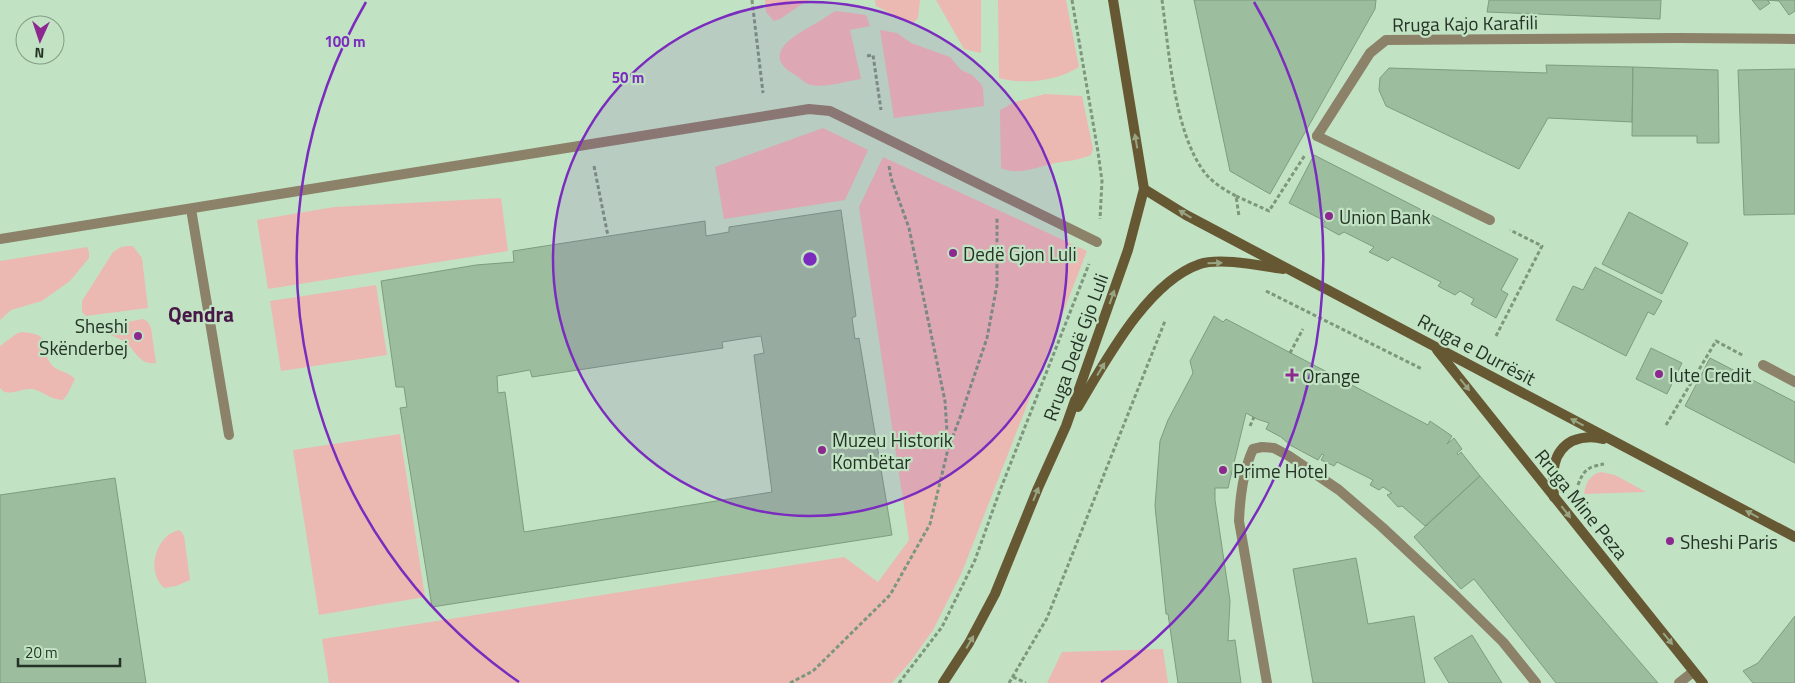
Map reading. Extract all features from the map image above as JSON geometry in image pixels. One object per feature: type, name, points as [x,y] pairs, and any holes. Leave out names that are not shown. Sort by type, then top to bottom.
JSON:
[{"type":"main road","name":"Rruga Dedë Gjo Luli","points":[[943,683],[970,644],[995,594],[1038,488],[1066,426],[1128,250],[1144,189],[1113,0]]},
{"type":"main road","name":"Rruga e Durrësit","points":[[1144,189],[1186,215],[1289,270],[1795,536]]},
{"type":"main road","points":[[1066,426],[1112,351],[1142,309],[1180,274],[1200,264],[1216,262],[1289,270]]},
{"type":"main road","name":"Rruga Mine Peza","points":[[1435,347],[1703,683]]},
{"type":"main road","points":[[1554,497],[1553,472],[1557,456],[1564,446],[1577,439],[1594,436],[1616,442]]},
{"type":"street","name":"Rruga Kajo Karafili","points":[[1318,136],[1370,52],[1386,40],[1795,39]]},
{"type":"street","points":[[0,239],[809,109],[830,111],[1097,242]]},
{"type":"street","points":[[1318,136],[1490,220]]},
{"type":"street","points":[[192,209],[229,434]]},
{"type":"street","points":[[1763,365],[1795,382]]},
{"type":"street","points":[[1267,683],[1239,521],[1240,502],[1248,460],[1253,449],[1262,447],[1274,448],[1289,456],[1339,490],[1382,527],[1503,642],[1536,683]]},
{"type":"street","points":[[1680,683],[1694,672]]},
{"type":"path","points":[[752,0],[766,116]]},
{"type":"path","points":[[899,683],[942,627],[975,560],[1100,231],[1102,181],[1072,0]]},
{"type":"path","points":[[1162,0],[1179,108],[1192,150],[1205,173],[1220,186],[1236,196],[1269,211],[1318,136]]},
{"type":"path","points":[[867,56],[873,55],[876,77]]},
{"type":"path","points":[[884,138],[891,178],[909,228],[945,401],[948,449]]},
{"type":"path","points":[[594,164],[608,236]]},
{"type":"path","points":[[790,683],[813,671],[890,595],[930,524],[948,449],[987,338],[997,285],[996,193]]},
{"type":"path","points":[[1236,196],[1244,246]]},
{"type":"path","points":[[1490,220],[1542,246],[1496,336]]},
{"type":"path","points":[[1009,683],[1047,618],[1167,315]]},
{"type":"path","points":[[1290,353],[1303,329]]},
{"type":"path","points":[[1666,425],[1716,341],[1763,365]]},
{"type":"path","points":[[1013,677],[1026,683]]},
{"type":"shaded area","points":[[765,0],[808,0],[774,21],[766,12]]},
{"type":"shaded area","points":[[875,0],[920,0],[918,18],[912,24],[876,6]]},
{"type":"shaded area","points":[[936,0],[981,0],[981,53],[964,49]]},
{"type":"shaded area","points":[[998,0],[1066,0],[1079,67],[1061,76],[1040,80],[1019,81],[999,78]]},
{"type":"shaded area","points":[[836,11],[866,15],[870,26],[850,30],[861,79],[823,86],[804,82],[783,65],[780,57],[781,50],[795,36]]},
{"type":"shaded area","points":[[880,30],[897,33],[911,43],[950,57],[961,70],[972,75],[980,83],[983,88],[984,106],[894,118]]},
{"type":"shaded area","points":[[1045,94],[1082,96],[1093,149],[1091,155],[1021,171],[1001,168],[1000,110],[1015,102]]},
{"type":"shaded area","points":[[823,128],[868,150],[845,200],[724,219],[715,167]]},
{"type":"shaded area","points":[[883,157],[1087,251],[962,572],[933,630],[911,661],[892,683],[329,683],[322,639],[844,557],[878,582],[909,540],[859,207]]},
{"type":"shaded area","points":[[501,198],[508,251],[268,289],[257,220],[334,207]]},
{"type":"shaded area","points":[[133,246],[142,258],[148,308],[86,316],[82,312],[82,301],[113,252],[121,247]]},
{"type":"shaded area","points":[[87,247],[89,258],[70,281],[42,301],[11,310],[0,320],[0,261]]},
{"type":"shaded area","points":[[376,285],[387,355],[281,371],[270,301]]},
{"type":"shaded area","points":[[143,319],[148,322],[151,328],[156,363],[142,360],[125,342],[109,334],[107,326]]},
{"type":"shaded area","points":[[21,332],[32,333],[42,338],[47,358],[51,364],[75,379],[63,400],[54,399],[32,389],[4,392],[0,388],[0,346]]},
{"type":"shaded area","points":[[400,434],[425,597],[319,615],[293,450]]},
{"type":"shaded area","points":[[1601,472],[1615,475],[1646,492],[1584,494],[1589,480]]},
{"type":"shaded area","points":[[180,530],[184,536],[190,580],[176,586],[164,588],[156,576],[154,562],[158,548],[166,537]]},
{"type":"shaded area","points":[[1163,649],[1168,683],[1047,683],[1062,652]]},
{"type":"building","points":[[1194,0],[1376,0],[1375,9],[1270,194],[1230,171]]},
{"type":"building","points":[[1489,0],[1661,0],[1660,19],[1487,12]]},
{"type":"building","points":[[1752,0],[1767,0],[1770,3],[1760,10]]},
{"type":"building","points":[[1767,0],[1795,0],[1795,11],[1789,15],[1779,1]]},
{"type":"building","points":[[1546,65],[1633,67],[1632,122],[1548,118],[1519,169],[1386,106],[1379,90],[1380,78],[1389,68],[1547,73]]},
{"type":"building","points":[[1633,67],[1718,70],[1719,143],[1697,143],[1697,136],[1632,136]]},
{"type":"building","points":[[1795,69],[1795,214],[1744,215],[1738,70]]},
{"type":"building","points":[[1314,155],[1518,259],[1501,290],[1508,294],[1496,318],[1471,304],[1474,299],[1460,291],[1455,295],[1438,286],[1441,282],[1392,257],[1388,261],[1369,252],[1374,247],[1344,232],[1339,235],[1321,225],[1325,221],[1289,203]]},
{"type":"building","name":"Muzeu Historik Kombëtar","points":[[841,210],[856,316],[852,318],[855,339],[859,338],[892,535],[432,607],[400,408],[407,407],[404,387],[396,387],[381,281],[476,265],[514,262],[513,251],[705,221],[706,236],[729,232],[729,227]],"holes":[[[761,336],[764,353],[754,355],[772,492],[524,532],[505,392],[498,393],[497,376],[530,370],[532,377],[723,348],[722,342]]]},
{"type":"building","points":[[1629,212],[1688,243],[1662,294],[1602,264]]},
{"type":"building","points":[[1595,267],[1662,301],[1654,315],[1648,312],[1626,356],[1556,320],[1573,286],[1583,290]]},
{"type":"building","points":[[1214,316],[1223,322],[1226,319],[1428,425],[1430,421],[1452,436],[1447,444],[1454,438],[1462,449],[1457,453],[1458,455],[1461,452],[1480,476],[1425,526],[1402,506],[1398,507],[1387,495],[1392,493],[1383,487],[1379,490],[1370,485],[1373,480],[1337,462],[1334,466],[1321,460],[1324,455],[1322,454],[1318,460],[1266,429],[1269,423],[1246,413],[1228,488],[1215,488],[1215,500],[1230,601],[1228,641],[1235,640],[1241,683],[1178,683],[1168,614],[1166,614],[1155,506],[1160,441],[1168,420],[1193,373],[1190,361]]},
{"type":"building","points":[[1651,348],[1682,363],[1667,394],[1636,379]]},
{"type":"building","points":[[1710,358],[1795,402],[1795,463],[1685,406]]},
{"type":"building","points":[[1480,476],[1658,683],[1556,683],[1474,579],[1461,589],[1414,537]]},
{"type":"building","points":[[115,478],[146,683],[0,683],[0,495]]},
{"type":"building","points":[[1356,558],[1368,624],[1414,616],[1425,683],[1313,683],[1293,569]]},
{"type":"building","points":[[1795,616],[1795,683],[1753,683],[1743,671],[1758,663]]},
{"type":"building","points":[[1472,635],[1502,683],[1449,683],[1434,658]]},
{"type":"place","name":"Union Bank","points":[[1329,216]]},
{"type":"place","name":"Dedë Gjon Luli","points":[[953,253]]},
{"type":"place","name":"Sheshi Skënderbej","points":[[138,336]]},
{"type":"place","name":"Iute Credit","points":[[1659,374]]},
{"type":"place","name":"Orange","points":[[1292,375]]},
{"type":"place","name":"Muzeu Historik Kombëtar","points":[[822,450]]},
{"type":"place","name":"Prime Hotel","points":[[1223,470]]},
{"type":"place","name":"Sheshi Paris","points":[[1670,541]]},
{"type":"district","name":"Qendra","points":[[201,314]]}]
